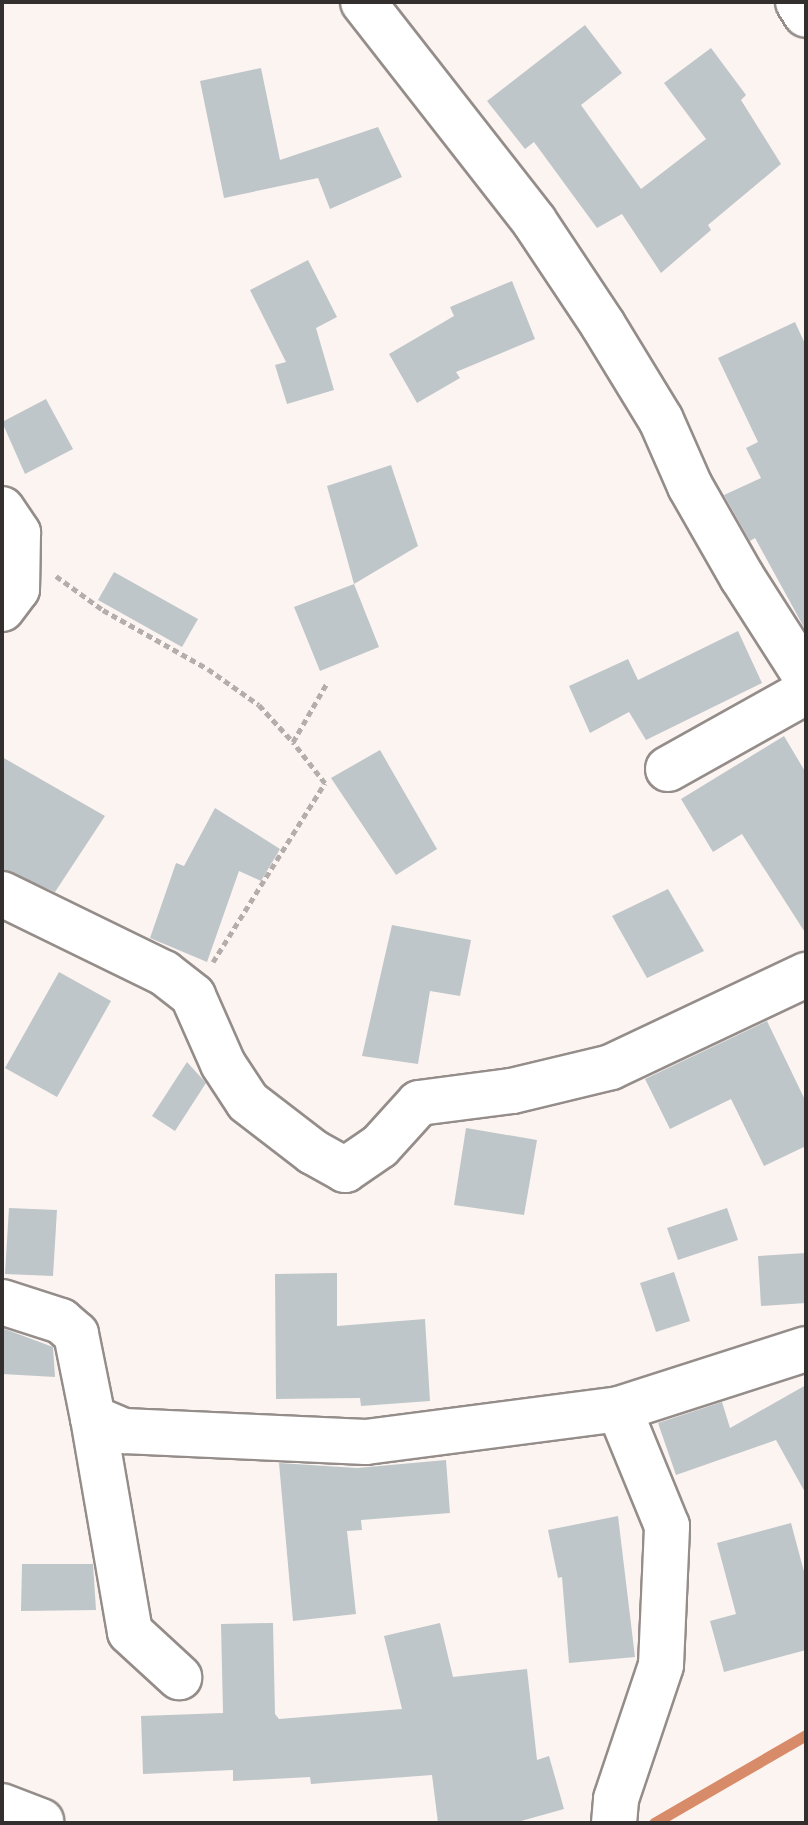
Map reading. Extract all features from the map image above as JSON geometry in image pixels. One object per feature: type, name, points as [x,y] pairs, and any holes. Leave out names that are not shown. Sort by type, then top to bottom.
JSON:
[{"type":"street","points":[[363,2],[525,209],[603,325],[661,420],[690,486],[806,677]]},
{"type":"street","points":[[798,2],[806,15]]},
{"type":"street","points":[[2,509],[18,533],[17,589],[2,609]]},
{"type":"street","points":[[668,769],[806,692]]},
{"type":"street","points":[[2,894],[164,973],[193,996],[223,1064],[248,1102],[313,1152],[345,1170],[380,1146],[419,1103],[512,1091],[611,1067],[806,975]]},
{"type":"street","points":[[2,1302],[61,1321],[76,1334],[130,1632],[179,1677]]},
{"type":"street","points":[[93,1418],[124,1431],[366,1442],[619,1409],[806,1349]]},
{"type":"street","points":[[614,1823],[616,1799],[661,1665],[667,1526],[619,1409]]},
{"type":"path","points":[[18,549],[103,610],[208,669],[259,705],[325,783],[193,996]]},
{"type":"path","points":[[293,742],[327,683]]},
{"type":"building","points":[[585,25],[622,73],[581,105],[641,189],[706,139],[664,83],[711,48],[746,95],[741,100],[781,164],[708,225],[711,230],[661,273],[622,214],[597,228],[534,142],[525,149],[487,101]]},
{"type":"building","points":[[261,68],[280,160],[378,127],[402,177],[330,209],[318,178],[224,198],[200,81]]},
{"type":"building","points":[[308,260],[337,317],[316,328],[334,390],[287,404],[275,365],[286,362],[250,290]]},
{"type":"building","points":[[512,281],[535,339],[456,372],[460,378],[417,403],[389,354],[454,316],[450,307]]},
{"type":"building","points":[[795,322],[806,346],[806,631],[755,538],[750,541],[724,495],[761,478],[746,448],[758,442],[718,358]]},
{"type":"building","points":[[46,399],[73,449],[25,474],[2,422]]},
{"type":"building","points":[[391,465],[418,546],[354,584],[327,486]]},
{"type":"building","points":[[114,572],[198,619],[182,647],[98,600]]},
{"type":"building","points":[[354,584],[379,647],[320,671],[294,607]]},
{"type":"building","points":[[738,631],[762,683],[646,740],[629,712],[590,733],[569,686],[628,659],[638,680]]},
{"type":"building","points":[[784,736],[806,773],[806,934],[742,834],[713,852],[681,799]]},
{"type":"building","points":[[380,750],[437,849],[396,875],[331,778]]},
{"type":"building","points":[[2,757],[105,816],[55,892],[2,869]]},
{"type":"building","points":[[215,808],[280,849],[261,881],[239,871],[207,962],[150,938],[176,863],[184,866]]},
{"type":"building","points":[[668,889],[704,951],[647,978],[612,916]]},
{"type":"building","points":[[392,925],[471,940],[460,996],[430,991],[418,1064],[362,1056]]},
{"type":"building","points":[[59,972],[111,1001],[57,1097],[5,1068]]},
{"type":"building","points":[[767,1021],[806,1102],[806,1146],[764,1166],[731,1099],[670,1129],[645,1079]]},
{"type":"building","points":[[187,1062],[206,1083],[175,1131],[152,1116]]},
{"type":"building","points":[[466,1128],[537,1140],[524,1215],[454,1205]]},
{"type":"building","points":[[9,1208],[57,1210],[53,1276],[5,1274]]},
{"type":"building","points":[[727,1208],[738,1240],[678,1260],[667,1228]]},
{"type":"building","points":[[806,1253],[806,1303],[761,1306],[758,1256]]},
{"type":"building","points":[[674,1272],[690,1321],[656,1332],[640,1283]]},
{"type":"building","points":[[337,1273],[337,1326],[425,1319],[430,1401],[361,1406],[360,1398],[276,1399],[275,1274]]},
{"type":"building","points":[[2,1328],[53,1347],[55,1377],[2,1374]]},
{"type":"building","points":[[806,1385],[806,1494],[776,1440],[676,1475],[658,1423],[722,1402],[730,1428]]},
{"type":"building","points":[[446,1460],[450,1513],[361,1520],[362,1530],[347,1531],[356,1614],[293,1621],[279,1463],[357,1468]]},
{"type":"building","points":[[618,1516],[635,1657],[569,1663],[562,1577],[558,1578],[548,1530]]},
{"type":"building","points":[[791,1523],[806,1579],[806,1650],[724,1672],[710,1621],[736,1614],[717,1543]]},
{"type":"building","points":[[22,1564],[93,1564],[96,1610],[21,1611]]},
{"type":"building","points":[[273,1623],[275,1714],[279,1719],[402,1709],[384,1636],[440,1623],[453,1677],[527,1669],[537,1760],[549,1756],[564,1809],[514,1823],[438,1823],[432,1775],[311,1784],[310,1777],[233,1781],[233,1770],[143,1774],[141,1716],[223,1713],[221,1624]]},
{"type":"waterway","points":[[654,1823],[806,1735]]}]
